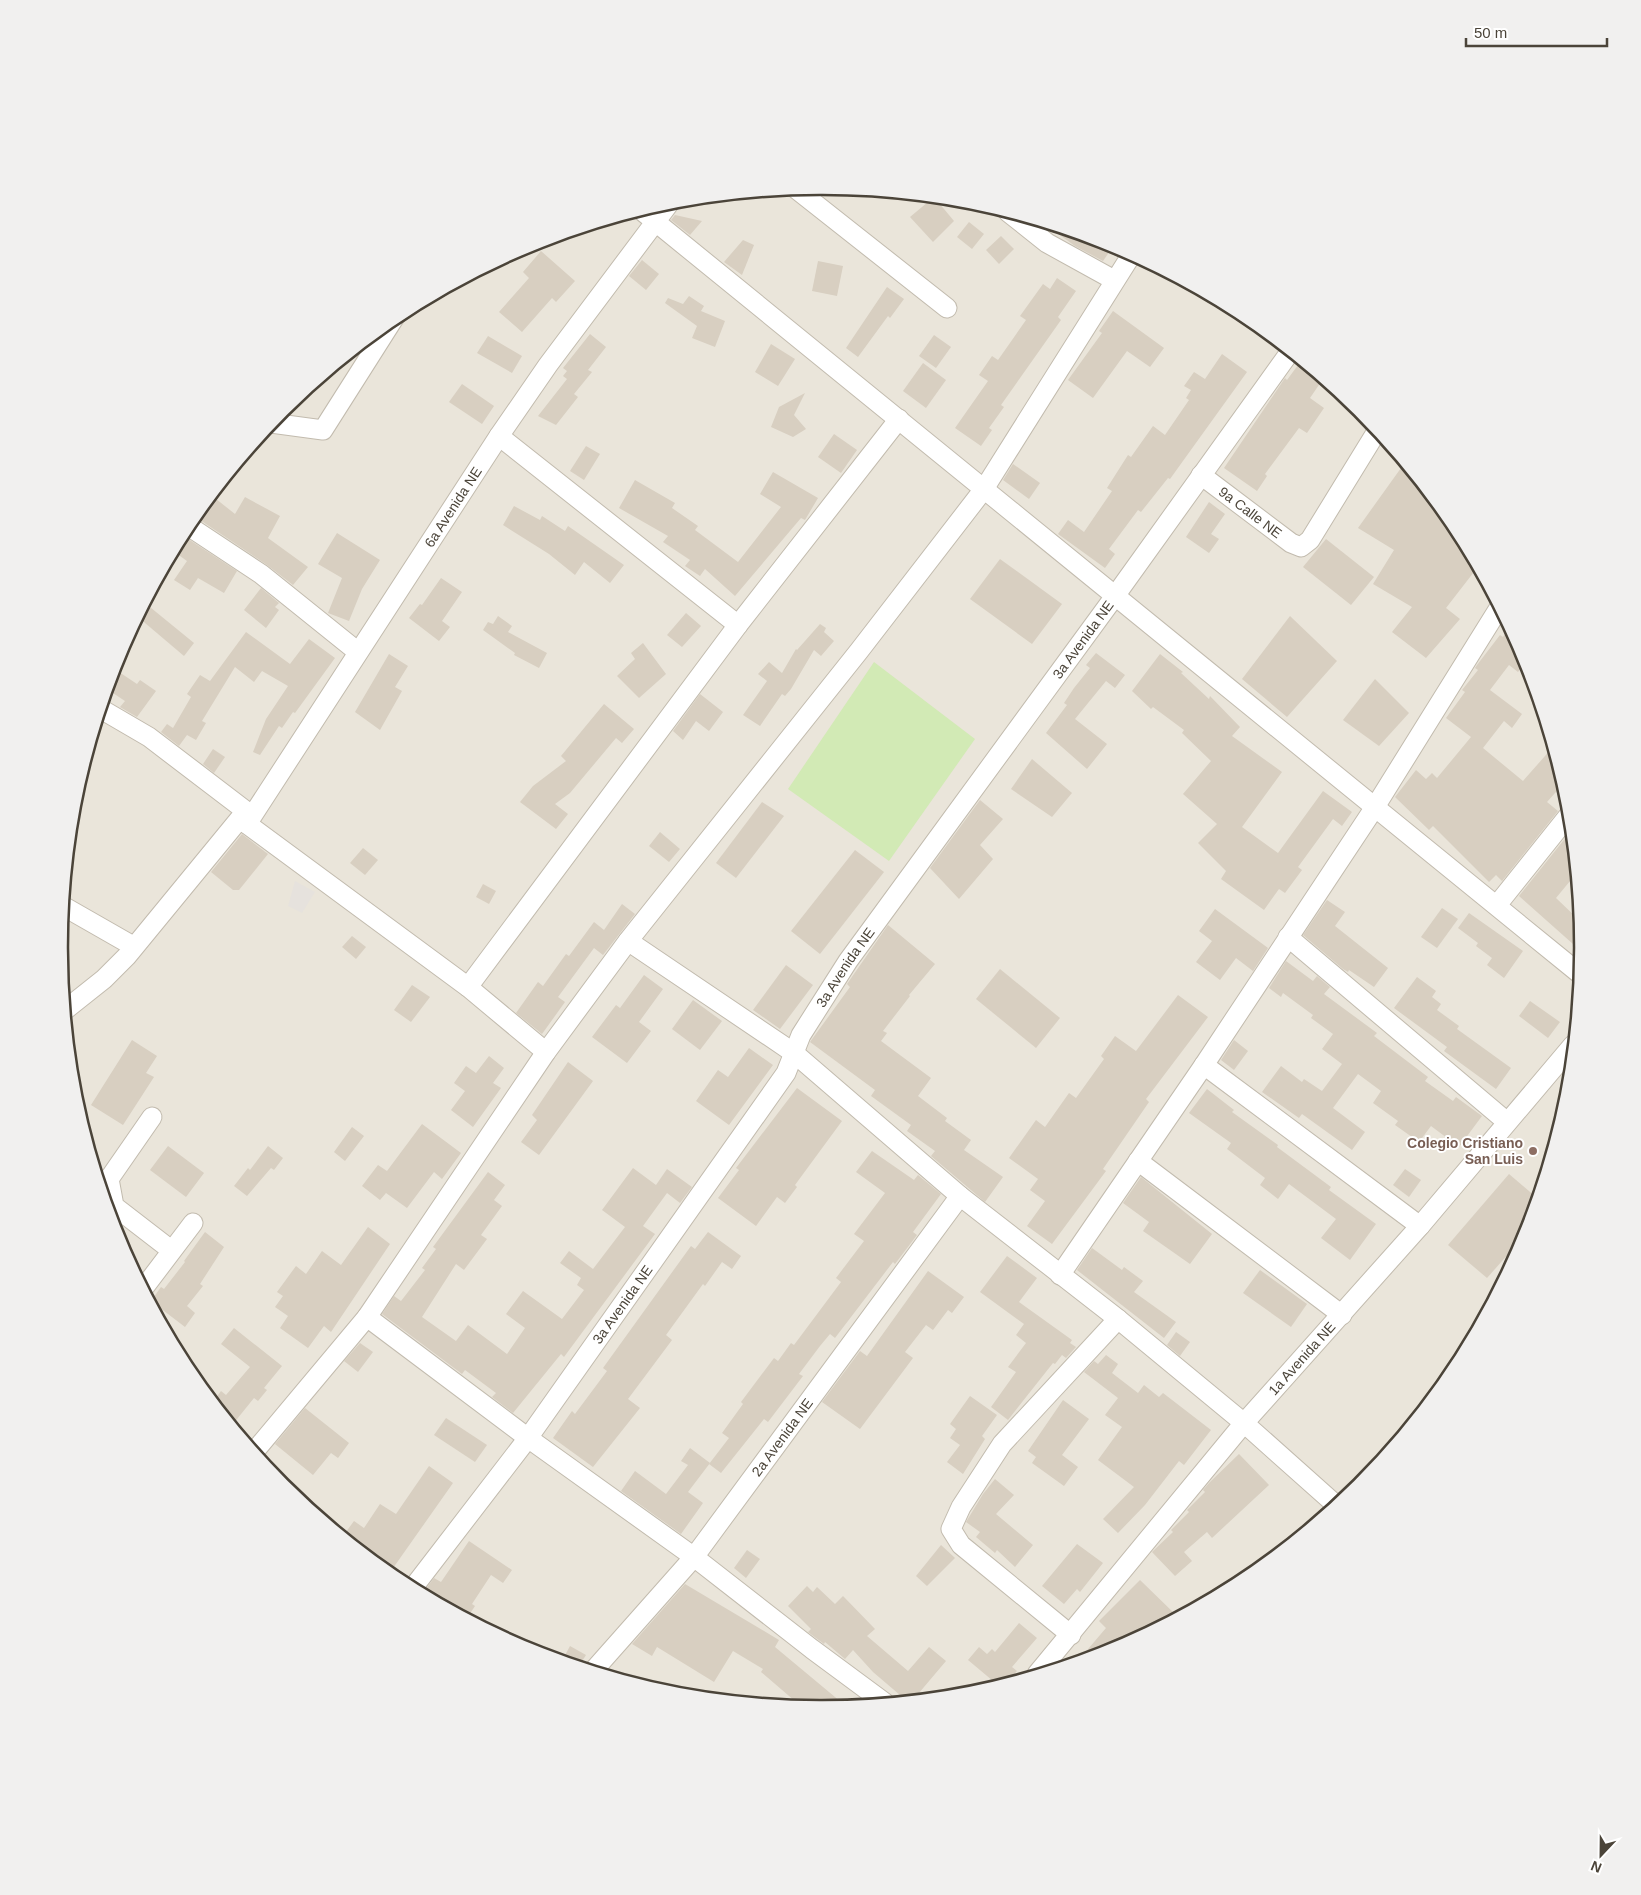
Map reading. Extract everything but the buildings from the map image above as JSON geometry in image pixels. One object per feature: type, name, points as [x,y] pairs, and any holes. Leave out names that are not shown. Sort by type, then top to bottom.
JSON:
[{"type":"street","points":[[804,195],[947,308]]},
{"type":"street","points":[[648,216],[1573,968]]},
{"type":"street","name":"6a Avenida NE","points":[[70,1006],[104,979],[127,956],[133,946],[247,817],[358,652],[499,436],[648,216]]},
{"type":"street","points":[[1020,222],[1047,242],[1114,280]]},
{"type":"street","points":[[258,1448],[367,1318],[546,1052],[628,941],[859,652],[984,489],[1128,260]]},
{"type":"street","points":[[280,423],[323,430],[384,334]]},
{"type":"street","name":"3a Avenida NE","points":[[417,1583],[528,1438],[786,1073],[801,1035],[848,960],[1115,596],[1287,356]]},
{"type":"street","points":[[468,987],[738,625],[899,419]]},
{"type":"street","points":[[499,436],[738,625]]},
{"type":"street","name":"9a Calle NE","points":[[1201,475],[1291,543],[1301,547],[1310,540],[1374,437]]},
{"type":"street","points":[[194,529],[260,574],[358,652]]},
{"type":"street","points":[[1060,1275],[1204,1065],[1375,807],[1496,613]]},
{"type":"street","points":[[105,713],[150,737],[247,817],[468,987],[546,1052]]},
{"type":"street","points":[[1497,905],[1563,823]]},
{"type":"street","points":[[69,909],[133,946]]},
{"type":"street","points":[[1288,937],[1507,1122]]},
{"type":"street","points":[[628,941],[794,1053],[960,1196],[1118,1319],[1244,1423],[1331,1501]]},
{"type":"street","name":"1a Avenida NE","points":[[1043,1667],[1244,1423],[1420,1226],[1566,1053]]},
{"type":"street","points":[[1204,1065],[1420,1226]]},
{"type":"street","points":[[152,1117],[109,1179],[114,1206],[171,1250]]},
{"type":"street","points":[[1138,1162],[1342,1315]]},
{"type":"street","name":"2a Avenida NE","points":[[597,1667],[694,1557],[960,1196]]},
{"type":"street","points":[[147,1284],[193,1223]]},
{"type":"street","points":[[367,1318],[528,1438],[694,1557],[812,1650],[878,1698]]},
{"type":"street","points":[[1071,1635],[961,1545],[951,1529],[961,1508],[1002,1444],[1118,1319]]},
{"type":"shaded area","points":[[771,196],[870,196],[919,201],[1015,220],[1063,234],[1154,272],[1197,295],[1239,321],[1317,381],[1387,451],[1418,489],[1447,529],[1473,571],[1496,614],[1534,705],[1548,753],[1567,849],[1572,898],[1574,948],[1567,1046],[1548,1142],[1534,1190],[1496,1281],[1473,1324],[1447,1366],[1387,1444],[1317,1514],[1279,1545],[1239,1574],[1197,1600],[1154,1623],[1063,1661],[1015,1675],[919,1694],[870,1699],[771,1699],[722,1694],[626,1675],[578,1661],[487,1623],[444,1600],[402,1574],[324,1514],[254,1444],[223,1406],[194,1366],[168,1324],[145,1281],[107,1190],[93,1142],[74,1046],[69,997],[69,898],[74,849],[93,753],[107,705],[145,614],[168,571],[194,529],[254,451],[324,381],[362,350],[402,321],[444,295],[487,272],[578,234],[626,220],[722,201]]},
{"type":"shaded area","points":[[295,881],[315,892],[302,913],[288,906]]},
{"type":"green space","points":[[874,662],[975,739],[889,861],[788,789]]},
{"type":"place","name":"Colegio Cristiano San Luis","points":[[1533,1151]]}]
